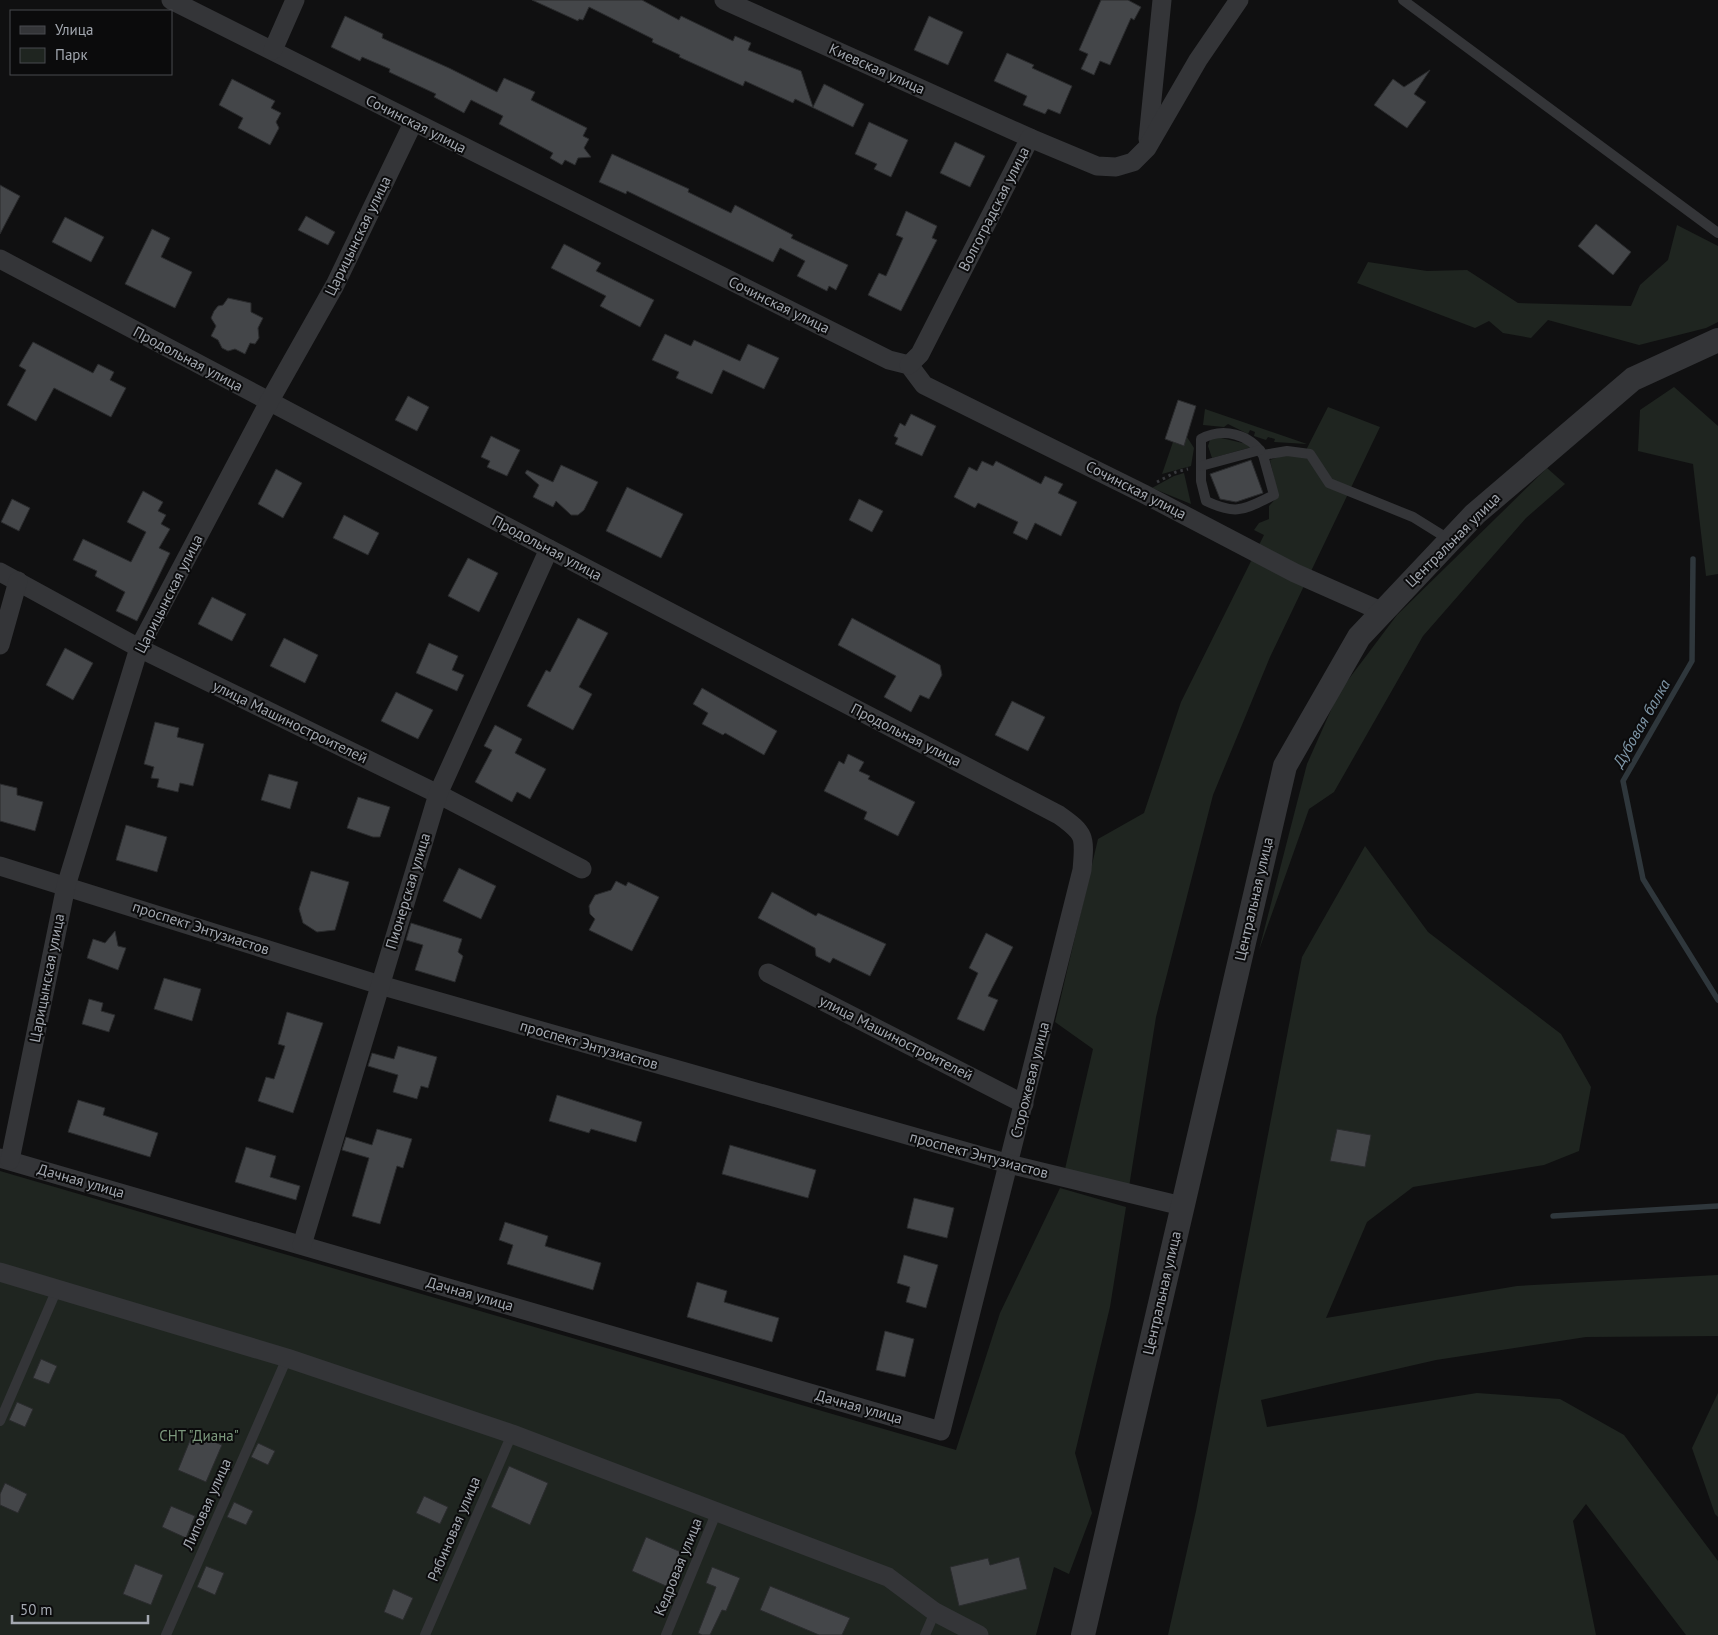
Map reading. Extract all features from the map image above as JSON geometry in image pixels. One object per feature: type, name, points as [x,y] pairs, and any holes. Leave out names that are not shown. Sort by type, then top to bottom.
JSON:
[{"type":"street","name":"Сочинская улица","points":[[171,0],[889,360],[909,365],[924,385],[1144,494],[1295,573],[1382,612]]},
{"type":"street","points":[[272,50],[295,0]]},
{"type":"street","name":"Киевская улица","points":[[724,0],[1030,138]]},
{"type":"street","points":[[1147,148],[1162,0]]},
{"type":"street","name":"Волгоградская улица","points":[[909,365],[920,354],[1030,138],[1097,166],[1116,167],[1133,162],[1147,148],[1198,60],[1239,0]]},
{"type":"street","name":"Царицынская улица","points":[[5,1159],[66,886],[139,648],[269,402],[335,285],[413,123]]},
{"type":"street","name":"Продольная улица","points":[[0,259],[550,550],[1059,815],[1079,829],[1084,844]]},
{"type":"street","name":"Центральная улица","points":[[1082,1635],[1285,766],[1359,637],[1475,514],[1633,379],[1718,340]]},
{"type":"street","name":"Пионерская улица","points":[[302,1245],[438,794],[550,550]]},
{"type":"street","name":"улица Машиностроителей","points":[[0,572],[139,648],[438,794],[582,869]]},
{"type":"street","points":[[0,645],[18,581]]},
{"type":"street","name":"Сторожевая улица","points":[[940,1431],[1082,870],[1084,844]]},
{"type":"street","name":"проспект Энтузиастов","points":[[0,866],[380,985],[1009,1164],[1182,1206]]},
{"type":"street","name":"улица Машиностроителей","points":[[768,973],[1024,1104]]},
{"type":"street","name":"Дачная улица","points":[[5,1159],[940,1431]]},
{"type":"street","points":[[0,1272],[287,1358],[512,1434],[888,1577],[935,1612],[979,1635]]},
{"type":"lane","points":[[1403,0],[1718,233]]},
{"type":"lane","points":[[1214,432],[1236,434],[1256,443],[1262,452],[1274,494],[1243,510],[1224,509],[1206,500],[1200,481],[1201,439],[1214,432]]},
{"type":"lane","points":[[1200,466],[1262,452],[1287,451],[1310,454],[1329,483],[1413,517],[1450,540]]},
{"type":"lane","points":[[0,1421],[57,1289]]},
{"type":"lane","name":"Липовая улица","points":[[166,1635],[287,1358]]},
{"type":"lane","name":"Рябиновая улица","points":[[425,1635],[512,1434]]},
{"type":"lane","name":"Кедровая улица","points":[[666,1635],[718,1511]]},
{"type":"lane","points":[[925,1635],[935,1612]]},
{"type":"path","points":[[1144,494],[1148,487],[1162,478],[1176,472],[1200,466]]},
{"type":"green space","points":[[1677,225],[1718,246],[1718,322],[1706,328],[1639,345],[1548,320],[1531,338],[1503,333],[1489,321],[1475,328],[1357,283],[1368,262],[1427,271],[1467,270],[1518,303],[1631,306],[1640,285],[1668,260]]},
{"type":"green space","points":[[1674,387],[1718,426],[1718,574],[1706,576],[1693,464],[1638,451],[1640,410]]},
{"type":"green space","points":[[1328,407],[1380,427],[1270,657],[1213,795],[1156,1017],[1129,1187],[1065,1169],[1093,1049],[1055,1022],[1098,839],[1144,813],[1181,702],[1264,535],[1254,530],[1259,523],[1269,519],[1269,506],[1278,496],[1270,460],[1281,456],[1303,456]]},
{"type":"green space","points":[[1205,409],[1307,444],[1274,442],[1275,439],[1268,437],[1266,440],[1254,436],[1255,432],[1250,430],[1248,434],[1228,424],[1224,427],[1203,425]]},
{"type":"green space","points":[[1187,437],[1194,448],[1191,466],[1162,474],[1173,442],[1183,446]]},
{"type":"green space","points":[[1217,437],[1247,444],[1252,447],[1212,458],[1208,446],[1210,440]]},
{"type":"green space","points":[[1547,468],[1565,484],[1526,518],[1423,636],[1334,792],[1309,809],[1259,950],[1307,764],[1339,692],[1397,615]]},
{"type":"green space","points":[[1184,473],[1191,504],[1152,488],[1174,476]]},
{"type":"green space","points":[[1365,846],[1428,932],[1561,1034],[1591,1087],[1579,1151],[1544,1165],[1413,1187],[1367,1222],[1326,1318],[1517,1286],[1718,1275],[1718,1336],[1586,1337],[1436,1360],[1261,1400],[1267,1427],[1477,1393],[1560,1399],[1624,1435],[1718,1561],[1718,1635],[1686,1635],[1586,1504],[1573,1521],[1596,1635],[1168,1635],[1196,1511],[1302,957]]},
{"type":"green space","name":"СНТ \"Диана\"","points":[[0,1171],[956,1450],[1000,1313],[1060,1188],[1126,1207],[1110,1307],[1075,1453],[1092,1513],[1069,1574],[1054,1567],[1036,1635],[0,1635]]},
{"type":"green space","points":[[1718,1393],[1718,1517],[1715,1514],[1692,1448]]},
{"type":"building","points":[[532,0],[642,0],[679,20],[681,16],[733,41],[735,36],[751,43],[748,50],[801,71],[813,107],[824,84],[864,104],[853,127],[795,99],[793,103],[745,81],[743,86],[679,57],[680,55],[652,42],[653,39],[589,7],[583,20],[579,19],[578,21]]},
{"type":"building","points":[[1101,0],[1128,0],[1141,7],[1134,20],[1131,18],[1110,65],[1100,61],[1094,75],[1081,69],[1088,54],[1079,50]]},
{"type":"building","points":[[345,16],[383,34],[382,38],[497,92],[504,78],[535,92],[531,100],[587,128],[583,136],[589,139],[584,148],[591,157],[578,158],[575,165],[565,160],[562,165],[550,158],[553,153],[499,124],[503,116],[471,100],[464,113],[434,97],[436,94],[389,72],[390,69],[362,57],[360,61],[331,47]]},
{"type":"building","points":[[929,16],[963,32],[948,65],[914,50]]},
{"type":"building","points":[[1007,53],[1034,65],[1032,68],[1072,86],[1060,114],[1048,109],[1045,114],[1023,105],[1027,96],[994,81]]},
{"type":"building","points":[[1430,70],[1414,94],[1426,102],[1407,128],[1374,105],[1393,79],[1404,87]]},
{"type":"building","points":[[232,79],[275,101],[271,108],[281,113],[276,122],[279,128],[270,145],[238,128],[243,118],[219,105]]},
{"type":"building","points":[[869,122],[908,140],[891,177],[874,169],[877,164],[855,154]]},
{"type":"building","points":[[955,142],[985,156],[970,187],[940,173]]},
{"type":"building","points":[[612,154],[689,189],[688,192],[731,213],[735,205],[793,235],[791,238],[848,265],[836,290],[829,286],[827,291],[797,276],[805,261],[780,248],[773,262],[627,191],[626,194],[599,182]]},
{"type":"building","points":[[0,185],[20,196],[0,234]]},
{"type":"building","points":[[906,211],[937,226],[932,238],[937,240],[901,311],[868,295],[879,273],[886,276],[903,238],[896,235]]},
{"type":"building","points":[[306,216],[335,232],[328,245],[298,230]]},
{"type":"building","points":[[65,217],[104,237],[91,262],[52,242]]},
{"type":"building","points":[[1596,224],[1631,252],[1613,275],[1578,246]]},
{"type":"building","points":[[152,229],[170,238],[161,257],[192,272],[175,308],[125,284]]},
{"type":"building","points":[[564,244],[601,263],[596,271],[654,300],[640,327],[600,306],[606,296],[551,268]]},
{"type":"building","points":[[228,298],[251,303],[251,312],[263,318],[258,328],[259,338],[255,344],[250,343],[245,354],[235,349],[228,351],[222,348],[218,340],[211,336],[216,326],[211,318],[214,311],[218,306],[223,305]]},
{"type":"building","points":[[665,334],[691,346],[694,340],[740,361],[748,344],[779,358],[764,389],[723,370],[712,394],[676,378],[679,372],[652,360]]},
{"type":"building","points":[[33,342],[93,373],[98,364],[114,372],[110,380],[126,388],[111,417],[54,388],[36,421],[7,405],[26,370],[19,366]]},
{"type":"building","points":[[408,396],[429,407],[417,431],[395,420]]},
{"type":"building","points":[[1178,400],[1196,406],[1184,446],[1165,439]]},
{"type":"building","points":[[911,414],[936,426],[922,456],[895,444],[898,438],[894,436],[900,423],[905,426]]},
{"type":"building","points":[[491,436],[520,450],[507,476],[487,467],[490,461],[481,457]]},
{"type":"building","points":[[1251,460],[1263,493],[1236,502],[1220,499],[1210,474]]},
{"type":"building","points":[[982,461],[993,466],[996,461],[1041,484],[1045,476],[1063,484],[1058,493],[1077,502],[1061,536],[1035,523],[1027,540],[1013,533],[1018,522],[978,503],[975,508],[954,497],[969,467],[977,471]]},
{"type":"building","points":[[561,465],[598,482],[584,510],[578,515],[571,515],[556,501],[553,507],[533,497],[539,485],[525,473],[527,470],[553,482]]},
{"type":"building","points":[[276,469],[302,483],[283,518],[258,504]]},
{"type":"building","points":[[627,487],[683,514],[661,558],[606,531]]},
{"type":"building","points":[[143,491],[163,502],[158,511],[166,515],[161,524],[170,529],[159,548],[170,553],[137,621],[116,611],[125,592],[95,576],[97,571],[73,560],[83,539],[131,562],[146,532],[127,522]]},
{"type":"building","points":[[12,499],[30,508],[19,531],[1,522]]},
{"type":"building","points":[[859,499],[883,511],[872,532],[849,520]]},
{"type":"building","points":[[344,515],[379,533],[368,555],[333,538]]},
{"type":"building","points":[[468,558],[498,573],[479,612],[448,596]]},
{"type":"building","points":[[212,597],[246,614],[232,641],[198,624]]},
{"type":"building","points":[[578,618],[608,633],[579,687],[592,694],[573,730],[527,706],[546,670],[550,672]]},
{"type":"building","points":[[852,618],[940,665],[942,675],[929,699],[920,695],[911,712],[884,697],[896,676],[838,645]]},
{"type":"building","points":[[284,638],[318,655],[305,683],[270,666]]},
{"type":"building","points":[[429,643],[458,656],[452,670],[464,675],[457,691],[416,673]]},
{"type":"building","points":[[65,648],[93,663],[73,700],[46,685]]},
{"type":"building","points":[[702,688],[777,731],[764,755],[725,733],[723,735],[702,724],[708,713],[693,704]]},
{"type":"building","points":[[396,692],[433,710],[418,739],[381,721]]},
{"type":"building","points":[[1012,701],[1045,717],[1028,751],[995,735]]},
{"type":"building","points":[[155,722],[179,728],[177,737],[204,744],[193,786],[180,783],[178,792],[157,787],[159,779],[151,778],[154,767],[144,764]]},
{"type":"building","points":[[495,725],[522,739],[515,753],[546,769],[530,799],[517,792],[512,802],[475,782],[492,750],[484,746]]},
{"type":"building","points":[[848,754],[864,762],[859,771],[870,776],[868,779],[915,802],[898,836],[864,819],[867,812],[824,791],[839,761],[844,764]]},
{"type":"building","points":[[269,774],[298,782],[290,809],[261,800]]},
{"type":"building","points":[[0,784],[17,788],[17,795],[43,802],[35,831],[0,821]]},
{"type":"building","points":[[358,797],[390,807],[380,837],[373,837],[347,828]]},
{"type":"building","points":[[126,825],[167,837],[157,872],[116,860]]},
{"type":"building","points":[[459,868],[496,886],[481,919],[443,901]]},
{"type":"building","points":[[311,871],[349,882],[335,930],[317,932],[303,923],[299,909]]},
{"type":"building","points":[[616,881],[626,886],[628,882],[659,897],[632,951],[589,930],[595,919],[590,914],[589,906],[595,895],[611,890]]},
{"type":"building","points":[[772,892],[816,916],[818,913],[886,944],[870,976],[833,958],[830,963],[816,956],[815,948],[758,918]]},
{"type":"building","points":[[411,923],[462,939],[458,952],[463,956],[455,982],[415,970],[423,945],[406,940]]},
{"type":"building","points":[[115,931],[118,946],[126,948],[118,970],[87,958],[93,939],[105,943]]},
{"type":"building","points":[[986,933],[1013,947],[988,996],[998,1000],[984,1031],[957,1019],[978,973],[969,968]]},
{"type":"building","points":[[164,978],[201,989],[192,1021],[154,1009]]},
{"type":"building","points":[[89,999],[103,1003],[101,1011],[115,1015],[109,1032],[82,1024]]},
{"type":"building","points":[[287,1012],[323,1023],[293,1113],[258,1101],[266,1077],[274,1079],[285,1046],[278,1044]]},
{"type":"building","points":[[398,1046],[437,1057],[428,1088],[421,1086],[417,1099],[393,1092],[398,1075],[368,1066],[372,1053],[394,1059]]},
{"type":"building","points":[[557,1095],[642,1122],[636,1142],[591,1129],[589,1133],[549,1121]]},
{"type":"building","points":[[78,1100],[105,1108],[103,1115],[158,1133],[150,1157],[68,1132]]},
{"type":"building","points":[[377,1129],[412,1139],[403,1168],[397,1166],[380,1224],[352,1216],[369,1158],[342,1150],[346,1137],[372,1145]]},
{"type":"building","points":[[1337,1129],[1371,1135],[1365,1167],[1330,1161]]},
{"type":"building","points":[[730,1145],[816,1170],[808,1198],[722,1174]]},
{"type":"building","points":[[246,1147],[276,1156],[270,1177],[300,1186],[296,1200],[235,1182]]},
{"type":"building","points":[[914,1198],[954,1208],[947,1238],[907,1228]]},
{"type":"building","points":[[505,1222],[548,1236],[545,1246],[601,1263],[593,1290],[507,1264],[513,1245],[499,1240]]},
{"type":"building","points":[[904,1255],[938,1265],[926,1308],[906,1302],[910,1287],[897,1283]]},
{"type":"building","points":[[697,1282],[727,1291],[724,1302],[779,1318],[772,1342],[687,1317]]},
{"type":"building","points":[[885,1331],[914,1339],[905,1377],[876,1370]]},
{"type":"building","points":[[41,1359],[57,1366],[49,1384],[33,1378]]},
{"type":"building","points":[[17,1402],[33,1409],[25,1427],[9,1420]]},
{"type":"building","points":[[193,1433],[222,1445],[206,1482],[178,1470]]},
{"type":"building","points":[[258,1443],[275,1451],[268,1465],[251,1457]]},
{"type":"building","points":[[509,1466],[548,1483],[530,1525],[491,1507]]},
{"type":"building","points":[[5,1483],[27,1494],[18,1513],[0,1505],[0,1494]]},
{"type":"building","points":[[424,1496],[448,1507],[440,1524],[416,1513]]},
{"type":"building","points":[[234,1502],[253,1511],[246,1525],[227,1517]]},
{"type":"building","points":[[171,1506],[195,1516],[186,1538],[162,1527]]},
{"type":"building","points":[[646,1537],[681,1552],[666,1586],[632,1571]]},
{"type":"building","points":[[1019,1557],[1027,1589],[959,1606],[950,1567],[988,1558],[990,1565]]},
{"type":"building","points":[[135,1564],[163,1575],[151,1605],[123,1594]]},
{"type":"building","points":[[206,1566],[224,1573],[215,1595],[197,1587]]},
{"type":"building","points":[[712,1567],[740,1578],[726,1611],[722,1610],[710,1635],[702,1635],[698,1633],[716,1587],[706,1583]]},
{"type":"building","points":[[770,1586],[850,1618],[842,1635],[819,1635],[760,1610]]},
{"type":"building","points":[[393,1589],[413,1598],[403,1620],[384,1612]]},
{"type":"waterway","name":"Дубовая балка","points":[[1693,559],[1692,661],[1623,781],[1643,879],[1718,1000]]},
{"type":"waterway","points":[[1553,1216],[1718,1206]]}]
